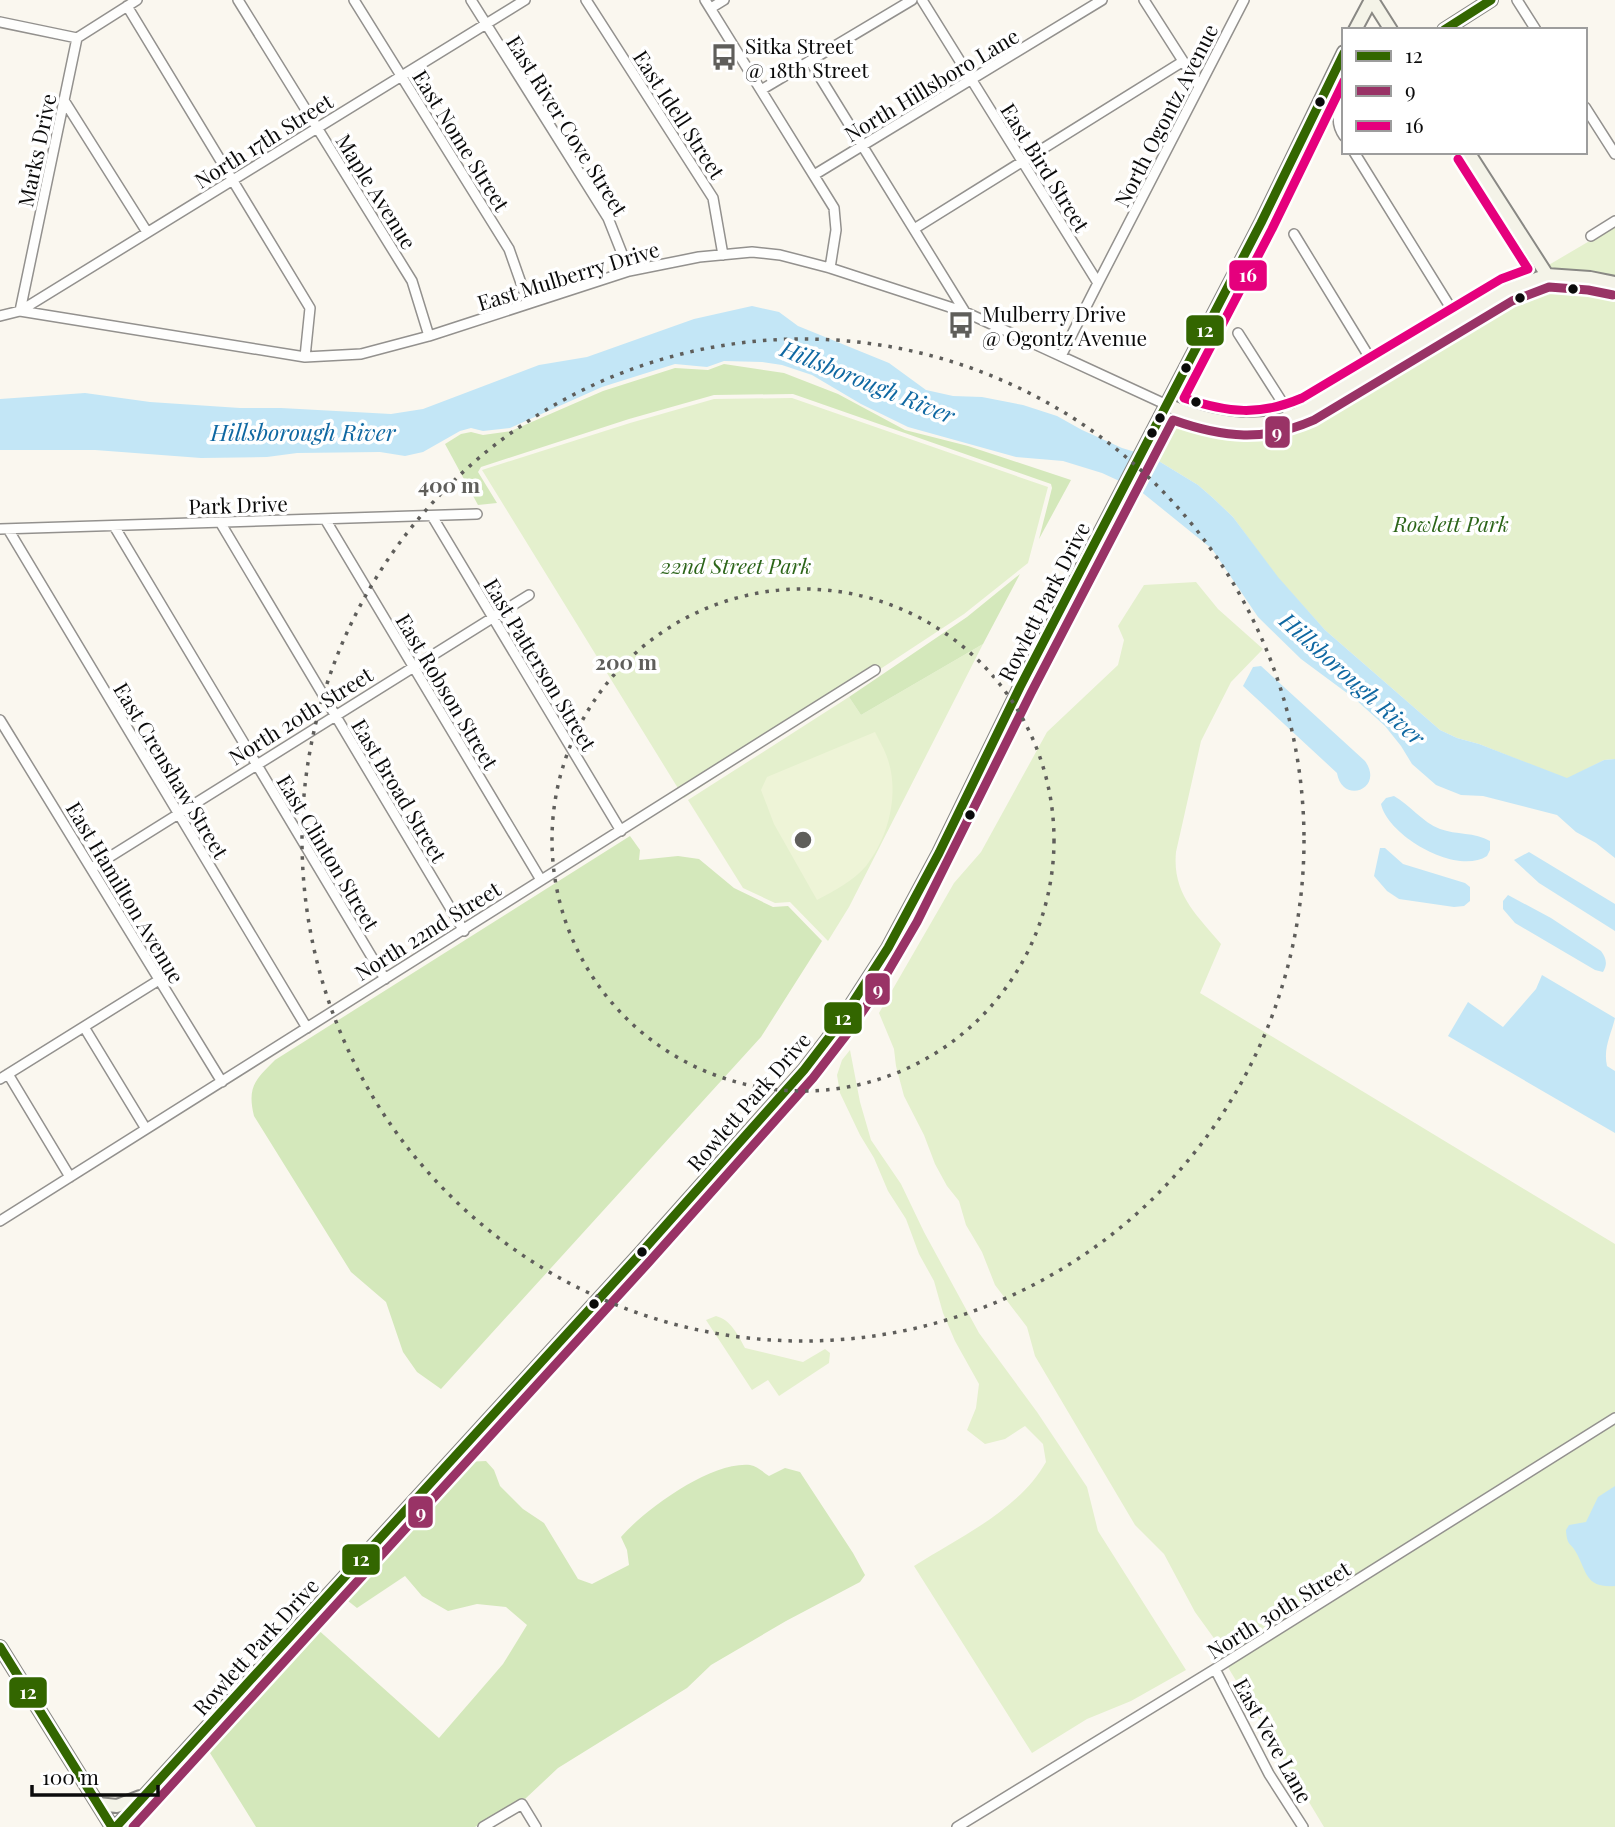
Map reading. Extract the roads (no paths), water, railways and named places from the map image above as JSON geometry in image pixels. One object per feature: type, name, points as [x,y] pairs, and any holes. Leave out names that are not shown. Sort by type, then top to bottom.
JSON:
[{"type":"street","points":[[0,22],[77,38],[137,0]]},
{"type":"street","name":"Maple Avenue","points":[[238,0],[412,281],[429,336]]},
{"type":"street","name":"East Nome Street","points":[[354,0],[509,249],[528,303]]},
{"type":"street","name":"East River Cove Street","points":[[471,0],[608,218],[629,271]]},
{"type":"street","name":"North 17th Street","points":[[20,311],[525,0]]},
{"type":"street","name":"East Idell Street","points":[[586,0],[713,198],[723,255]]},
{"type":"street","points":[[724,0],[708,4],[834,208],[836,230],[830,268]]},
{"type":"street","points":[[761,90],[912,0]]},
{"type":"street","name":"East Bird Street","points":[[922,0],[1098,283]]},
{"type":"street","name":"North Hillsboro Lane","points":[[814,175],[1102,0]]},
{"type":"street","points":[[1144,0],[1199,86]]},
{"type":"street","name":"North Ogontz Avenue","points":[[1098,283],[1244,0]]},
{"type":"street","points":[[1356,28],[1371,0],[1390,28]]},
{"type":"street","points":[[1447,28],[1491,0]]},
{"type":"street","points":[[1517,0],[1535,28]]},
{"type":"street","points":[[127,6],[310,308],[305,357]]},
{"type":"street","name":"Marks Drive","points":[[20,311],[77,38]]},
{"type":"street","name":"Rowlett Park Drive","points":[[114,1827],[640,1254],[804,1070],[838,1027],[917,896],[1120,493],[1261,223],[1342,56]]},
{"type":"street","points":[[810,61],[965,312]]},
{"type":"street","points":[[914,229],[1182,62]]},
{"type":"street","points":[[65,102],[147,232]]},
{"type":"street","points":[[1342,103],[1337,114],[1342,133]]},
{"type":"street","points":[[1587,110],[1615,154]]},
{"type":"street","points":[[1355,154],[1457,318]]},
{"type":"street","points":[[1469,154],[1547,275]]},
{"type":"street","points":[[1591,236],[1615,221]]},
{"type":"street","points":[[1294,234],[1376,368]]},
{"type":"street","name":"East Mulberry Drive","points":[[0,316],[20,311],[305,357],[361,354],[429,336],[629,271],[699,257],[752,252],[780,255],[830,268],[965,312],[1167,405]]},
{"type":"street","points":[[1167,405],[1188,414],[1223,422],[1276,422],[1308,409],[1507,290],[1547,275],[1615,283]]},
{"type":"street","points":[[1060,356],[1098,283]]},
{"type":"street","points":[[1238,333],[1291,416]]},
{"type":"street","name":"Park Drive","points":[[4,529],[477,514]]},
{"type":"street","name":"East Patterson Street","points":[[432,516],[621,831]]},
{"type":"street","name":"East Robson Street","points":[[325,519],[541,880]]},
{"type":"street","name":"East Broad Street","points":[[220,522],[464,930]]},
{"type":"street","name":"East Clinton Street","points":[[114,526],[385,979]]},
{"type":"street","name":"East Crenshaw Street","points":[[4,529],[307,1028]]},
{"type":"street","name":"North 20th Street","points":[[92,868],[528,595]]},
{"type":"street","name":"North 22nd Street","points":[[0,1221],[875,670]]},
{"type":"street","name":"East Hamilton Avenue","points":[[0,720],[222,1082]]},
{"type":"street","points":[[70,1177],[4,1076],[159,980]]},
{"type":"street","points":[[83,1027],[146,1129]]},
{"type":"street","name":"North 30th Street","points":[[957,1827],[1615,1418]]},
{"type":"street","points":[[0,1647],[114,1827]]},
{"type":"street","name":"East Veve Lane","points":[[1215,1669],[1269,1774],[1303,1827]]},
{"type":"street","points":[[98,1804],[117,1806],[147,1793]]},
{"type":"street","points":[[483,1827],[522,1804],[536,1827]]},
{"type":"water","name":"Hillsborough River","points":[[752,306],[779,312],[798,326],[889,363],[926,390],[1023,405],[1057,416],[1122,448],[1152,457],[1198,485],[1233,517],[1278,577],[1325,630],[1440,730],[1567,778],[1604,760],[1615,759],[1615,858],[1576,832],[1557,815],[1483,796],[1461,795],[1436,785],[1412,764],[1385,726],[1355,699],[1301,659],[1258,617],[1212,549],[1139,490],[1102,473],[1063,461],[1016,457],[908,427],[861,404],[812,375],[782,365],[724,361],[707,367],[675,364],[602,387],[510,428],[483,431],[471,428],[460,431],[423,452],[405,456],[380,452],[201,458],[95,450],[0,450],[0,399],[85,393],[150,402],[391,414],[423,409],[539,365],[587,357],[694,319]]},
{"type":"water","points":[[1261,666],[1365,761],[1370,771],[1366,786],[1360,790],[1346,789],[1340,783],[1337,773],[1243,686],[1253,667]]},
{"type":"water","points":[[1394,796],[1440,829],[1490,841],[1487,856],[1474,861],[1459,861],[1425,850],[1396,828],[1386,816],[1381,804],[1386,798]]},
{"type":"water","points":[[1380,848],[1385,848],[1403,864],[1465,883],[1470,887],[1470,901],[1464,906],[1454,907],[1399,899],[1387,891],[1374,876]]},
{"type":"water","points":[[1529,852],[1615,904],[1615,931],[1539,883],[1514,860]]},
{"type":"water","points":[[1508,895],[1551,918],[1601,951],[1606,961],[1603,972],[1595,970],[1515,923],[1503,909],[1503,901]]},
{"type":"water","points":[[1542,975],[1615,1018],[1606,1053],[1607,1066],[1615,1071],[1615,1133],[1448,1036],[1468,1002],[1503,1027],[1536,989]]},
{"type":"water","points":[[1615,1486],[1615,1586],[1605,1586],[1598,1585],[1589,1578],[1568,1542],[1566,1530],[1569,1525],[1586,1522],[1598,1497]]},
{"type":"place","name":"Sitka Street @ 18th Street","points":[[724,57]]},
{"type":"place","name":"Mulberry Drive @ Ogontz Avenue","points":[[961,325]]},
{"type":"park label","name":"Rowlett Park","points":[[1451,523]]},
{"type":"park label","name":"22nd Street Park","points":[[736,565]]}]
